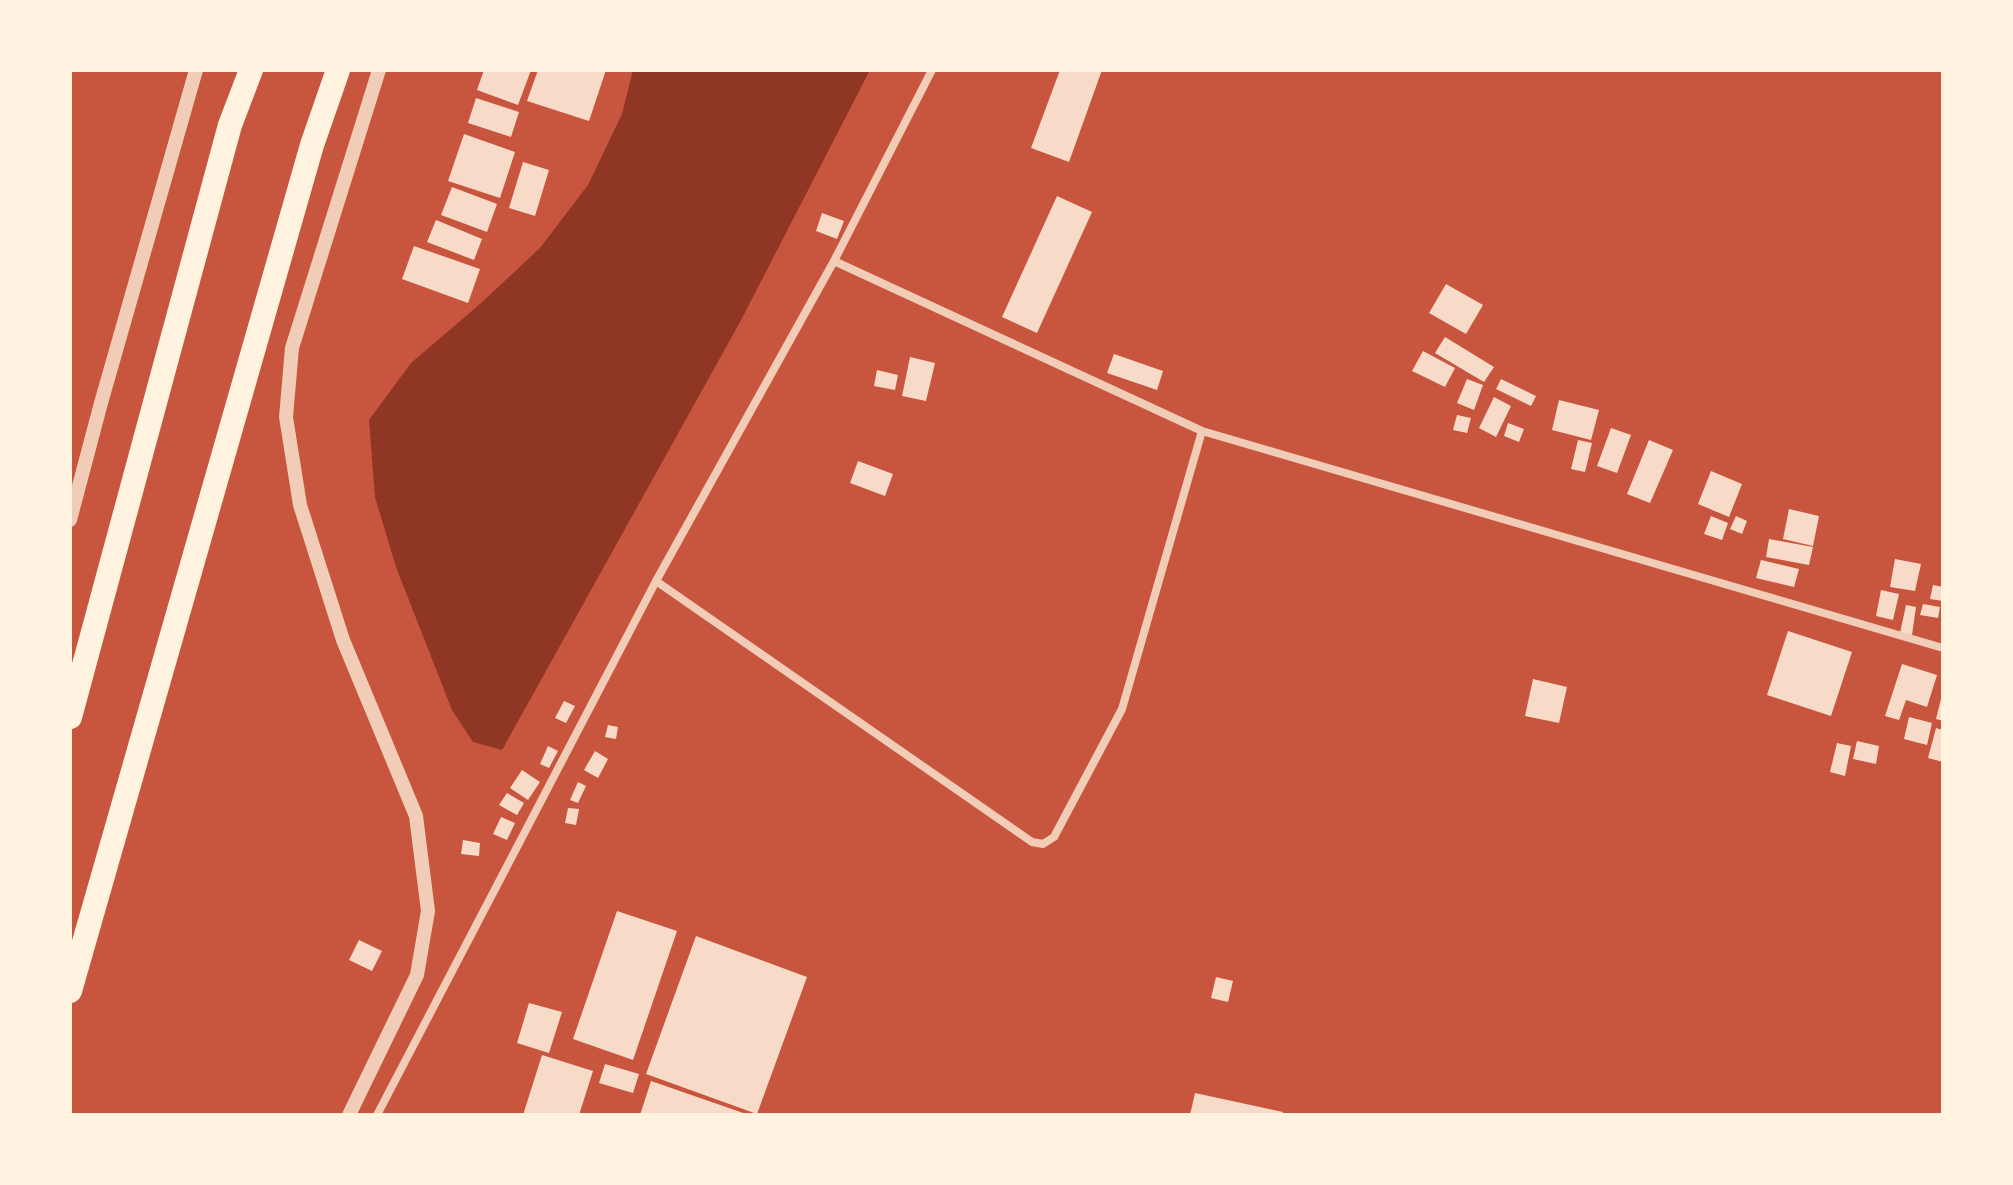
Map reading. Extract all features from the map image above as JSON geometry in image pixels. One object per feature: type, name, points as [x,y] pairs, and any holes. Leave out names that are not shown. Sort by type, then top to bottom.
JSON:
[{"type":"highway","points":[[70,717],[226,140],[251,70]]},
{"type":"highway","points":[[70,991],[312,145],[338,70]]},
{"type":"street","points":[[70,520],[196,70]]},
{"type":"street","points":[[349,1115],[417,975],[428,911],[416,816],[343,640],[300,505],[286,417],[292,348],[379,70]]},
{"type":"street","points":[[377,1115],[656,581],[834,261],[932,70]]},
{"type":"street","points":[[834,261],[1202,431],[1943,648]]},
{"type":"street","points":[[656,581],[1032,842],[1043,844],[1054,837],[1122,709],[1202,431]]},
{"type":"shaded area","points":[[633,70],[870,70],[740,322],[502,750],[473,742],[452,710],[396,567],[375,497],[369,420],[411,363],[540,248],[588,185],[622,114]]},
{"type":"building","points":[[484,70],[531,70],[518,105],[477,90]]},
{"type":"building","points":[[538,70],[606,70],[589,121],[527,101]]},
{"type":"building","points":[[1060,70],[1102,70],[1069,162],[1031,148]]},
{"type":"building","points":[[476,98],[519,112],[511,137],[468,123]]},
{"type":"building","points":[[464,134],[515,152],[500,198],[448,181]]},
{"type":"building","points":[[523,162],[549,170],[535,216],[509,208]]},
{"type":"building","points":[[452,187],[497,204],[487,232],[441,215]]},
{"type":"building","points":[[1057,196],[1092,212],[1037,333],[1002,317]]},
{"type":"building","points":[[822,213],[844,221],[837,239],[816,231]]},
{"type":"building","points":[[436,220],[482,239],[474,260],[427,242]]},
{"type":"building","points":[[414,246],[480,269],[468,303],[402,279]]},
{"type":"building","points":[[1446,284],[1483,305],[1466,334],[1429,313]]},
{"type":"building","points":[[1445,337],[1494,367],[1484,382],[1435,353]]},
{"type":"building","points":[[1423,351],[1455,368],[1445,387],[1412,371]]},
{"type":"building","points":[[1114,354],[1163,371],[1157,390],[1107,373]]},
{"type":"building","points":[[910,357],[935,363],[926,401],[902,396]]},
{"type":"building","points":[[877,370],[898,375],[895,390],[874,386]]},
{"type":"building","points":[[1467,379],[1483,385],[1474,410],[1457,403]]},
{"type":"building","points":[[1501,379],[1536,396],[1531,406],[1496,389]]},
{"type":"building","points":[[1494,397],[1511,406],[1496,437],[1479,428]]},
{"type":"building","points":[[1559,400],[1599,410],[1591,440],[1552,430]]},
{"type":"building","points":[[1457,415],[1471,418],[1467,433],[1453,430]]},
{"type":"building","points":[[1508,423],[1524,429],[1519,442],[1504,436]]},
{"type":"building","points":[[1611,428],[1631,435],[1617,473],[1597,466]]},
{"type":"building","points":[[1578,440],[1592,443],[1585,472],[1571,469]]},
{"type":"building","points":[[1649,440],[1673,450],[1650,503],[1627,494]]},
{"type":"building","points":[[858,461],[893,474],[885,496],[850,483]]},
{"type":"building","points":[[1711,471],[1742,484],[1729,517],[1698,504]]},
{"type":"building","points":[[1789,509],[1819,516],[1813,546],[1783,539]]},
{"type":"building","points":[[1711,516],[1728,523],[1722,540],[1704,534]]},
{"type":"building","points":[[1736,516],[1747,521],[1742,534],[1730,529]]},
{"type":"building","points":[[1769,539],[1813,547],[1809,565],[1766,557]]},
{"type":"building","points":[[1895,559],[1921,564],[1915,591],[1890,587]]},
{"type":"building","points":[[1761,560],[1799,569],[1794,587],[1756,578]]},
{"type":"building","points":[[1933,585],[1943,587],[1943,601],[1930,599]]},
{"type":"building","points":[[1881,590],[1899,594],[1893,620],[1876,616]]},
{"type":"building","points":[[1923,604],[1940,607],[1938,618],[1920,615]]},
{"type":"building","points":[[1906,605],[1916,607],[1912,635],[1900,633]]},
{"type":"building","points":[[1788,631],[1852,652],[1831,716],[1767,695]]},
{"type":"building","points":[[1902,664],[1937,675],[1927,707],[1906,700],[1899,720],[1885,716]]},
{"type":"building","points":[[1533,679],[1567,687],[1559,723],[1525,716]]},
{"type":"building","points":[[1943,695],[1943,721],[1936,719]]},
{"type":"building","points":[[564,701],[575,706],[566,723],[555,718]]},
{"type":"building","points":[[1909,717],[1932,723],[1927,745],[1904,739]]},
{"type":"building","points":[[608,725],[618,727],[616,739],[605,737]]},
{"type":"building","points":[[1936,728],[1943,730],[1943,762],[1928,758]]},
{"type":"building","points":[[1857,741],[1879,746],[1876,764],[1853,759]]},
{"type":"building","points":[[1837,743],[1851,746],[1845,776],[1830,772]]},
{"type":"building","points":[[548,746],[558,751],[549,768],[540,764]]},
{"type":"building","points":[[595,751],[608,759],[598,778],[584,770]]},
{"type":"building","points":[[522,770],[540,782],[528,800],[510,788]]},
{"type":"building","points":[[578,782],[586,786],[578,803],[570,800]]},
{"type":"building","points":[[507,793],[524,803],[517,815],[499,805]]},
{"type":"building","points":[[568,808],[579,809],[576,825],[565,823]]},
{"type":"building","points":[[501,817],[515,823],[507,840],[493,834]]},
{"type":"building","points":[[463,840],[480,843],[479,856],[461,854]]},
{"type":"building","points":[[617,911],[677,931],[633,1060],[573,1039]]},
{"type":"building","points":[[696,936],[807,977],[757,1114],[646,1074]]},
{"type":"building","points":[[359,940],[382,951],[372,971],[349,960]]},
{"type":"building","points":[[1216,977],[1233,981],[1228,1002],[1211,998]]},
{"type":"building","points":[[529,1003],[562,1012],[549,1053],[517,1043]]},
{"type":"building","points":[[542,1055],[593,1071],[579,1115],[523,1115]]},
{"type":"building","points":[[605,1064],[639,1074],[633,1093],[599,1083]]},
{"type":"building","points":[[651,1081],[749,1115],[640,1115]]},
{"type":"building","points":[[1195,1093],[1283,1112],[1282,1115],[1190,1115]]}]
